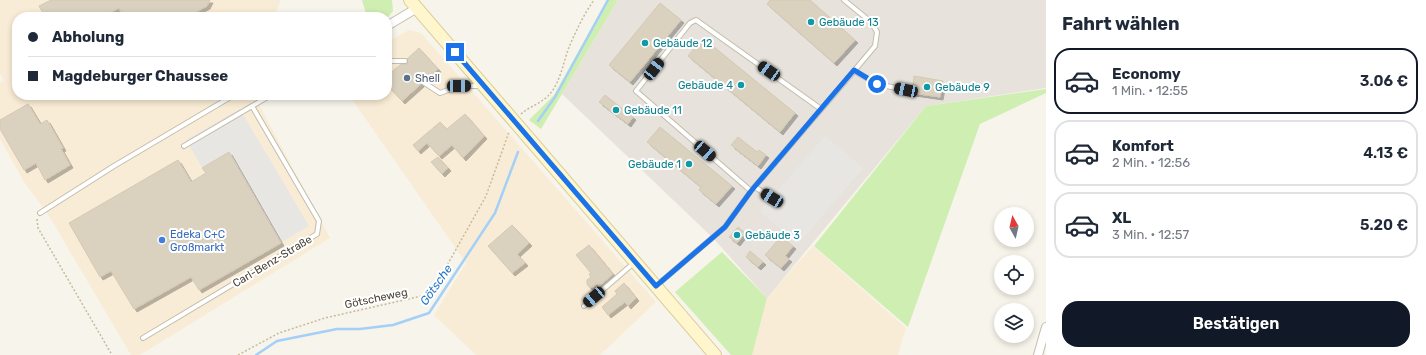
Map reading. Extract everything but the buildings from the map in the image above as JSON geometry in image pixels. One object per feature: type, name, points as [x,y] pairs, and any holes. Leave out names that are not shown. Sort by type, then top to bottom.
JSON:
[{"type":"main road","points":[[414,4],[484,86],[516,118],[635,262],[715,355]]},
{"type":"street","points":[[392,22],[414,4]]},
{"type":"street","points":[[1038,355],[1046,326]]},
{"type":"lane","points":[[656,286],[725,227],[751,191],[875,46],[877,32],[871,22],[844,0]]},
{"type":"lane","points":[[751,191],[636,91],[690,23],[696,20],[821,109]]},
{"type":"lane","points":[[392,60],[404,61]]},
{"type":"lane","points":[[854,70],[877,84],[906,90]]},
{"type":"lane","points":[[423,82],[440,93],[459,86],[484,86]]},
{"type":"lane","points":[[40,213],[114,166],[226,100]]},
{"type":"lane","points":[[184,146],[262,100]]},
{"type":"lane","name":"Carl-Benz-Straße","points":[[143,338],[317,234],[319,221],[252,106]]},
{"type":"lane","points":[[755,187],[772,198]]},
{"type":"lane","points":[[584,306],[635,262]]},
{"type":"path","points":[[516,118],[528,108],[547,98],[556,85],[570,46],[587,10],[594,0]]},
{"type":"path","name":"Götscheweg","points":[[238,355],[279,333],[325,318],[426,295],[436,285],[486,196],[501,151],[516,118]]},
{"type":"path","points":[[40,213],[36,222],[38,228],[112,355]]},
{"type":"shaded area","points":[[0,0],[281,0],[276,12],[12,12],[12,100],[257,100],[330,238],[140,355],[131,355],[49,216],[24,182],[0,139],[0,83],[4,80],[0,74]]},
{"type":"shaded area","points":[[618,0],[1046,0],[1046,88],[926,106],[767,298],[713,238],[562,94]]},
{"type":"shaded area","points":[[409,30],[421,33],[656,302],[600,355],[476,355],[434,315],[466,263],[352,100],[392,100],[392,39]]},
{"type":"shaded area","points":[[240,109],[309,226],[255,258],[186,140]]},
{"type":"shaded area","points":[[825,136],[863,168],[798,244],[760,211]]},
{"type":"shaded area","points":[[813,246],[906,328],[898,355],[752,355],[766,298]]},
{"type":"green space","points":[[362,0],[392,0],[392,12],[366,12]]},
{"type":"green space","points":[[607,0],[618,0],[541,129],[529,120],[554,95]]},
{"type":"green space","points":[[1046,89],[1046,93],[980,124],[908,327],[814,246],[926,106]]},
{"type":"green space","points":[[722,252],[767,298],[752,355],[731,355],[675,292]]},
{"type":"waterway","name":"Götsche","points":[[538,121],[555,97],[608,0]]},
{"type":"waterway","name":"Götsche","points":[[256,355],[277,341],[337,329],[360,329],[393,325],[429,313],[495,213],[518,152]]},
{"type":"place","name":"Gebäude 13","points":[[811,22]]},
{"type":"place","name":"Gebäude 12","points":[[645,43]]},
{"type":"place","name":"Shell","points":[[407,78]]},
{"type":"place","name":"Gebäude 4","points":[[741,85]]},
{"type":"place","name":"Gebäude 9","points":[[927,87]]},
{"type":"place","name":"Gebäude 11","points":[[616,110]]},
{"type":"place","name":"Gebäude 1","points":[[689,164]]},
{"type":"place","name":"Gebäude 3","points":[[737,235]]},
{"type":"place","name":"Edeka C+C Großmarkt","points":[[162,240]]},
{"type":"route","points":[[455,52],[656,286],[725,227],[751,191],[854,70],[877,84]]}]
